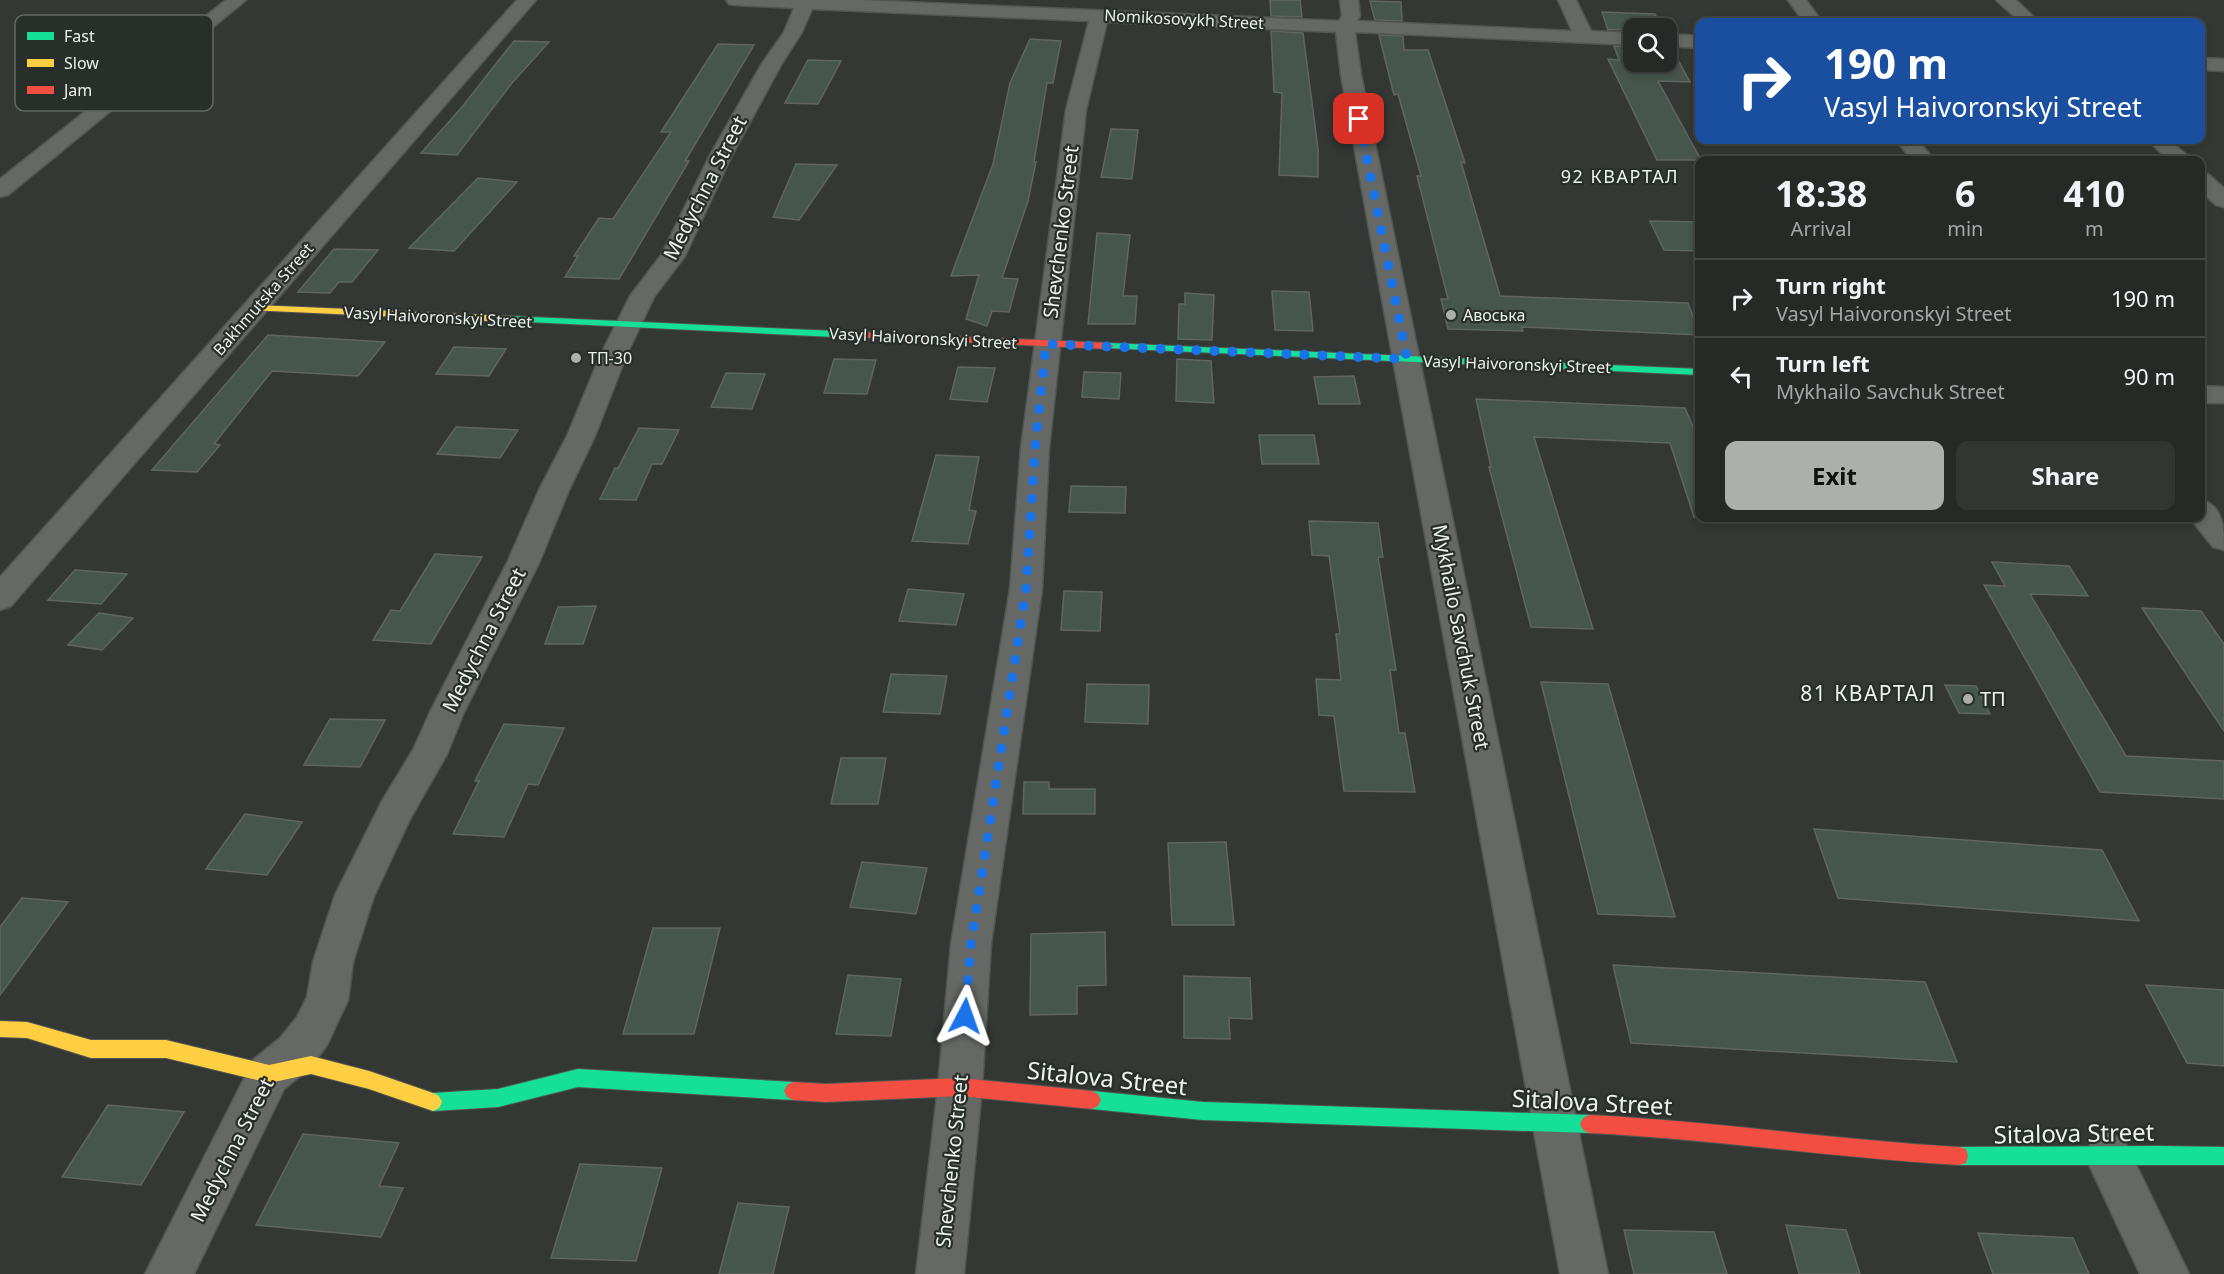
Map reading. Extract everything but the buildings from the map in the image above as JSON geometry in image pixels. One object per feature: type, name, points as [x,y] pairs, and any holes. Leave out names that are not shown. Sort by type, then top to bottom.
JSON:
[{"type":"street","points":[[213,19],[237,0]]},
{"type":"street","name":"Bakhmutska Street","points":[[0,598],[527,0]]},
{"type":"street","name":"Nomikosovykh Street","points":[[735,0],[1100,15],[1347,13],[1584,37],[1623,39]]},
{"type":"street","points":[[1567,0],[1584,37]]},
{"type":"street","points":[[1797,0],[1810,18]]},
{"type":"street","points":[[2005,0],[2025,18]]},
{"type":"street","name":"Medychna Street","points":[[169,1274],[268,1074],[295,1053],[312,1031],[327,1000],[333,962],[355,895],[395,812],[429,754],[447,712],[524,563],[554,490],[581,436],[614,354],[642,296],[673,256],[720,157],[771,65],[793,32],[805,3]]},
{"type":"street","name":"Mykhailo Savchuk Street","points":[[1347,13],[1351,75],[1584,1274]]},
{"type":"street","name":"Shevchenko Street","points":[[940,1274],[960,1087],[971,944],[1026,589],[1035,448],[1046,344],[1076,110],[1085,83],[1087,55],[1100,15]]},
{"type":"street","points":[[1677,41],[1695,42]]},
{"type":"street","points":[[2205,64],[2224,65]]},
{"type":"street","points":[[0,190],[99,111]]},
{"type":"street","points":[[1910,144],[1920,156]]},
{"type":"street","points":[[2163,144],[2176,156]]},
{"type":"street","points":[[2205,183],[2224,200]]},
{"type":"street","name":"Vasyl Haivoronskyi Street","points":[[255,308],[1695,372]]},
{"type":"street","points":[[2205,394],[2224,395]]},
{"type":"street","points":[[2205,515],[2224,539]]},
{"type":"street","name":"Sitalova Street","points":[[0,1029],[27,1030],[92,1049],[166,1049],[268,1074],[311,1065],[369,1080],[432,1102],[498,1098],[578,1078],[826,1093],[960,1087],[1203,1111],[1635,1125],[1908,1154],[1996,1158],[2224,1156]]},
{"type":"street","points":[[2108,1156],[2165,1274]]},
{"type":"traffic: fast","points":[[510,319],[835,334]]},
{"type":"traffic: fast","points":[[1109,346],[1695,372]]},
{"type":"traffic: fast","points":[[433,1102],[498,1098],[578,1078],[793,1091]]},
{"type":"traffic: fast","points":[[1092,1100],[1203,1111],[1589,1124]]},
{"type":"traffic: fast","points":[[1959,1156],[2224,1156]]},
{"type":"traffic: slow","points":[[255,308],[510,319]]},
{"type":"traffic: slow","points":[[0,1029],[27,1030],[91,1049],[166,1049],[269,1074],[311,1065],[369,1080],[433,1102]]},
{"type":"traffic: jam","points":[[835,334],[1109,346]]},
{"type":"traffic: jam","points":[[793,1091],[826,1093],[960,1087],[1092,1100]]},
{"type":"traffic: jam","points":[[1589,1124],[1682,1130],[1959,1156]]},
{"type":"place","name":"Авоська","points":[[1451,315]]},
{"type":"place","name":"ТП-30","points":[[576,358]]},
{"type":"place","name":"ТП","points":[[1968,699]]},
{"type":"district","name":"92 КВАРТАЛ","points":[[1620,177]]},
{"type":"district","name":"81 КВАРТАЛ","points":[[1868,694]]},
{"type":"route","points":[[965,1016],[971,944],[1026,589],[1035,448],[1046,344],[1407,359],[1359,119]]}]
